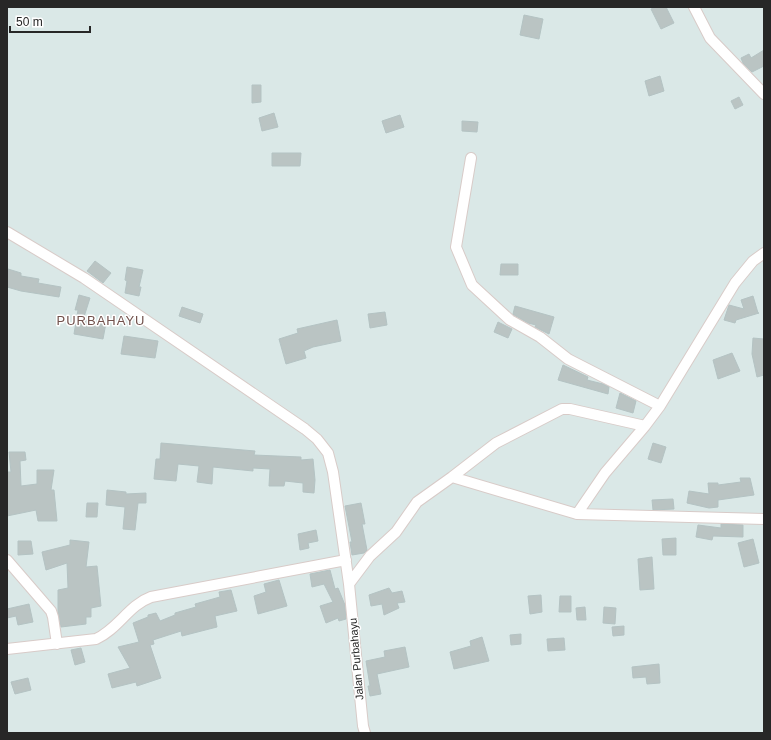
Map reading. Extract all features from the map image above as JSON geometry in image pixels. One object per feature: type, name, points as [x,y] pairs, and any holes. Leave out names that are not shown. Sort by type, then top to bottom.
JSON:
[{"type":"street","points":[[694,7],[710,38],[764,94]]},
{"type":"street","points":[[470,158],[456,247],[472,285],[510,320],[540,337],[568,359],[660,406]]},
{"type":"street","name":"Jalan Purbahayu","points":[[7,232],[84,278],[299,424],[317,438],[328,453],[333,472],[350,584],[358,680],[365,733]]},
{"type":"street","points":[[577,514],[605,472],[645,426],[660,406],[736,283],[753,261],[764,253]]},
{"type":"street","points":[[350,584],[370,556],[396,532],[417,502],[496,443],[562,409],[570,409],[645,426]]},
{"type":"street","points":[[452,477],[577,514],[764,519]]},
{"type":"street","points":[[7,560],[51,611],[57,644]]},
{"type":"street","points":[[7,649],[89,640],[101,636],[135,605],[142,600],[151,597],[346,560]]},
{"type":"building","points":[[656,7],[666,7],[674,23],[661,29],[651,9]]},
{"type":"building","points":[[524,15],[543,19],[539,39],[520,35]]},
{"type":"building","points":[[764,50],[764,66],[752,72],[743,63],[741,58],[749,54],[751,58]]},
{"type":"building","points":[[660,76],[664,91],[649,96],[645,81]]},
{"type":"building","points":[[252,85],[261,85],[261,102],[252,103]]},
{"type":"building","points":[[739,97],[743,105],[735,109],[731,101]]},
{"type":"building","points":[[274,113],[278,127],[262,131],[259,118]]},
{"type":"building","points":[[400,115],[404,127],[386,133],[382,121]]},
{"type":"building","points":[[462,121],[478,122],[477,132],[462,131]]},
{"type":"building","points":[[272,153],[301,153],[300,166],[272,166]]},
{"type":"building","points":[[95,261],[111,273],[103,283],[87,271]]},
{"type":"building","points":[[501,264],[518,264],[518,275],[500,275]]},
{"type":"building","points":[[127,267],[143,270],[139,287],[141,287],[139,296],[125,293]]},
{"type":"building","points":[[8,269],[21,273],[21,276],[39,279],[38,283],[61,287],[59,297],[21,291],[7,287]]},
{"type":"building","points":[[79,295],[90,298],[83,320],[106,323],[103,339],[74,334],[78,310],[75,310]]},
{"type":"building","points":[[753,296],[759,313],[736,320],[735,323],[724,320],[729,305],[744,309],[741,300]]},
{"type":"building","points":[[515,306],[554,317],[549,334],[535,327],[536,325],[528,323],[514,315]]},
{"type":"building","points":[[182,307],[203,314],[200,323],[179,316]]},
{"type":"building","points":[[385,312],[387,325],[370,328],[368,314]]},
{"type":"building","points":[[337,320],[341,341],[313,347],[304,351],[306,358],[286,364],[279,339],[298,333],[297,329]]},
{"type":"building","points":[[498,322],[512,329],[508,338],[494,332]]},
{"type":"building","points":[[124,336],[158,341],[155,358],[121,354]]},
{"type":"building","points":[[753,338],[764,339],[764,375],[757,377],[752,354]]},
{"type":"building","points":[[732,353],[740,371],[718,379],[713,360]]},
{"type":"building","points":[[563,365],[588,377],[587,380],[609,387],[608,394],[558,380]]},
{"type":"building","points":[[620,393],[636,401],[633,413],[616,408]]},
{"type":"building","points":[[161,443],[255,451],[254,455],[301,457],[301,460],[313,459],[315,480],[314,493],[303,492],[303,483],[285,481],[284,486],[269,486],[270,469],[253,468],[253,471],[213,467],[212,484],[197,482],[199,466],[178,464],[176,481],[154,479],[156,459],[160,459]]},
{"type":"building","points":[[653,443],[666,447],[661,463],[648,459]]},
{"type":"building","points":[[9,452],[25,452],[26,460],[20,461],[21,486],[37,484],[37,470],[54,470],[51,490],[54,490],[57,521],[38,521],[36,510],[7,516],[7,472],[11,472]]},
{"type":"building","points":[[740,478],[750,478],[754,495],[718,500],[718,507],[709,508],[687,503],[689,491],[709,494],[708,483],[718,483],[718,485],[741,482]]},
{"type":"building","points":[[107,490],[126,492],[126,494],[146,493],[146,503],[138,503],[135,530],[123,529],[125,507],[106,505]]},
{"type":"building","points":[[673,499],[674,509],[653,510],[652,500]]},
{"type":"building","points":[[87,503],[98,503],[97,517],[86,517]]},
{"type":"building","points":[[361,503],[365,524],[362,524],[367,550],[364,553],[352,555],[350,542],[352,542],[345,506]]},
{"type":"building","points":[[721,524],[743,525],[743,537],[713,536],[712,540],[696,537],[698,525],[721,528]]},
{"type":"building","points":[[316,530],[318,541],[308,543],[309,548],[300,550],[298,534]]},
{"type":"building","points":[[676,538],[676,555],[663,555],[662,539]]},
{"type":"building","points":[[753,539],[759,563],[744,567],[738,543]]},
{"type":"building","points":[[70,540],[89,542],[86,567],[97,566],[101,606],[91,608],[91,617],[86,617],[86,624],[61,627],[58,613],[58,590],[68,588],[67,563],[46,570],[42,552],[70,545]]},
{"type":"building","points":[[18,541],[31,541],[33,554],[18,555]]},
{"type":"building","points":[[652,557],[654,589],[640,590],[638,559]]},
{"type":"building","points":[[330,570],[335,589],[338,588],[345,605],[346,619],[339,621],[338,618],[326,623],[320,606],[333,602],[324,584],[312,587],[310,574]]},
{"type":"building","points":[[279,580],[287,606],[258,614],[254,596],[266,592],[264,584]]},
{"type":"building","points":[[389,588],[392,593],[402,591],[405,602],[397,603],[399,608],[384,615],[382,604],[371,606],[369,595]]},
{"type":"building","points":[[231,590],[237,611],[215,616],[217,627],[182,636],[181,631],[153,640],[154,644],[150,645],[161,678],[137,686],[136,682],[112,688],[108,674],[130,668],[118,647],[139,642],[133,623],[148,617],[148,615],[156,613],[160,621],[175,615],[175,613],[196,607],[195,604],[220,597],[219,592]]},
{"type":"building","points":[[541,595],[542,612],[530,614],[528,596]]},
{"type":"building","points":[[560,596],[571,596],[571,612],[559,612]]},
{"type":"building","points":[[29,604],[33,622],[18,625],[16,616],[7,618],[7,609]]},
{"type":"building","points":[[585,607],[586,620],[577,620],[576,608]]},
{"type":"building","points":[[604,607],[616,608],[615,624],[603,623]]},
{"type":"building","points":[[624,626],[624,635],[613,636],[612,627]]},
{"type":"building","points":[[521,634],[521,644],[511,645],[510,635]]},
{"type":"building","points":[[482,637],[489,661],[454,669],[450,652],[471,646],[470,641]]},
{"type":"building","points":[[564,638],[565,650],[548,651],[547,639]]},
{"type":"building","points":[[405,647],[409,667],[377,674],[381,694],[370,696],[366,661],[385,657],[384,651]]},
{"type":"building","points":[[81,648],[85,662],[75,665],[71,650]]},
{"type":"building","points":[[659,664],[660,683],[647,684],[646,677],[633,678],[632,667]]},
{"type":"building","points":[[28,678],[31,690],[15,694],[11,682]]},
{"type":"district","name":"PURBAHAYU","points":[[101,320]]}]
